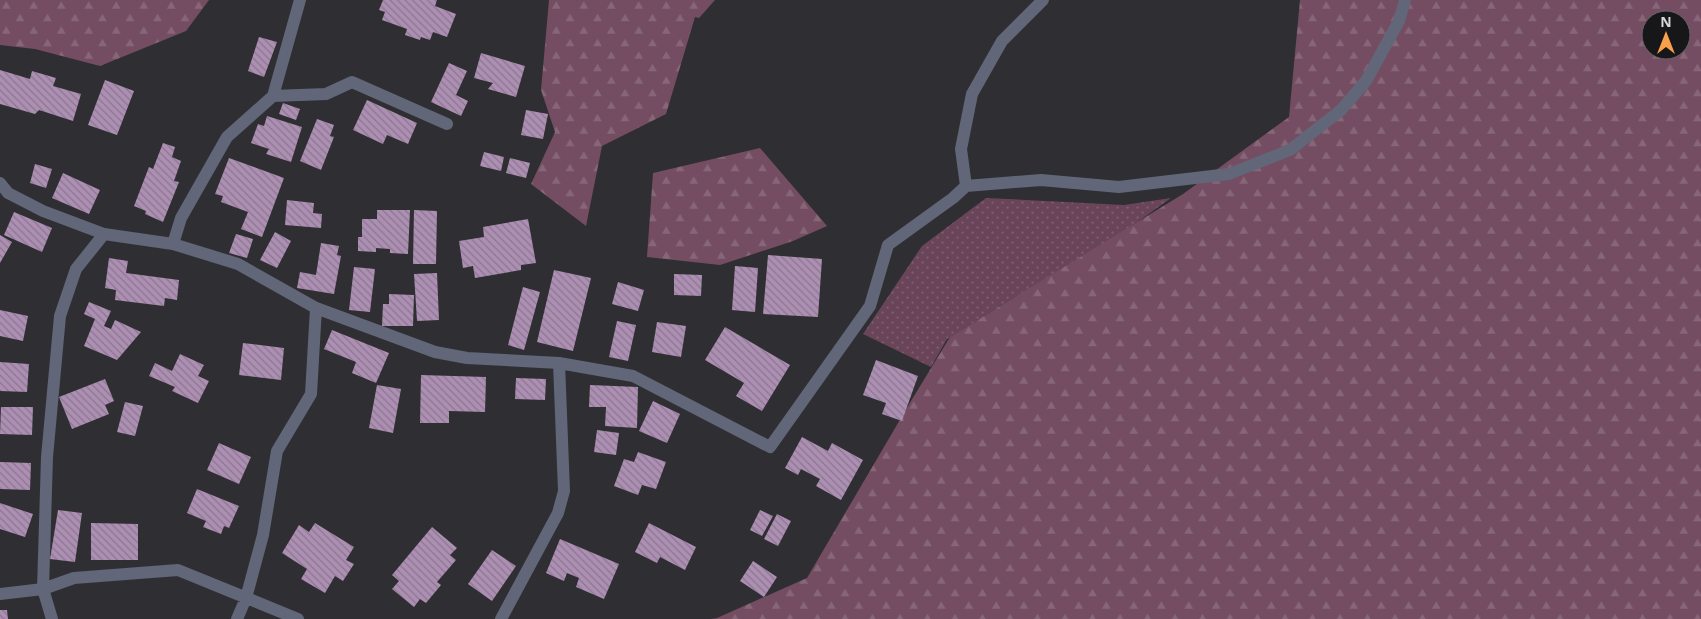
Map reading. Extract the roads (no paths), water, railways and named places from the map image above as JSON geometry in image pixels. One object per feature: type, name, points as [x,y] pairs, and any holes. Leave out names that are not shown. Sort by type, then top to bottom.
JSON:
[{"type":"street","points":[[173,244],[181,218],[227,137],[273,96],[300,0]]},
{"type":"street","points":[[966,186],[961,149],[972,94],[1002,41],[1043,0]]},
{"type":"street","points":[[0,183],[8,193],[43,211],[104,234],[173,244],[238,264],[316,308],[435,352],[467,358],[559,363],[634,376],[770,447],[870,306],[888,245],[953,198],[966,186],[1041,180],[1119,187],[1229,174],[1290,150],[1341,110],[1366,81],[1399,21],[1405,0]]},
{"type":"street","points":[[273,96],[326,94],[352,82],[447,124]]},
{"type":"street","points":[[52,619],[43,590],[47,457],[60,316],[76,269],[104,234]]},
{"type":"street","points":[[237,619],[246,598],[263,535],[277,450],[311,394],[316,308]]},
{"type":"street","points":[[501,619],[558,513],[564,491],[559,363]]},
{"type":"street","points":[[0,594],[43,590],[74,578],[178,570],[298,619]]}]
